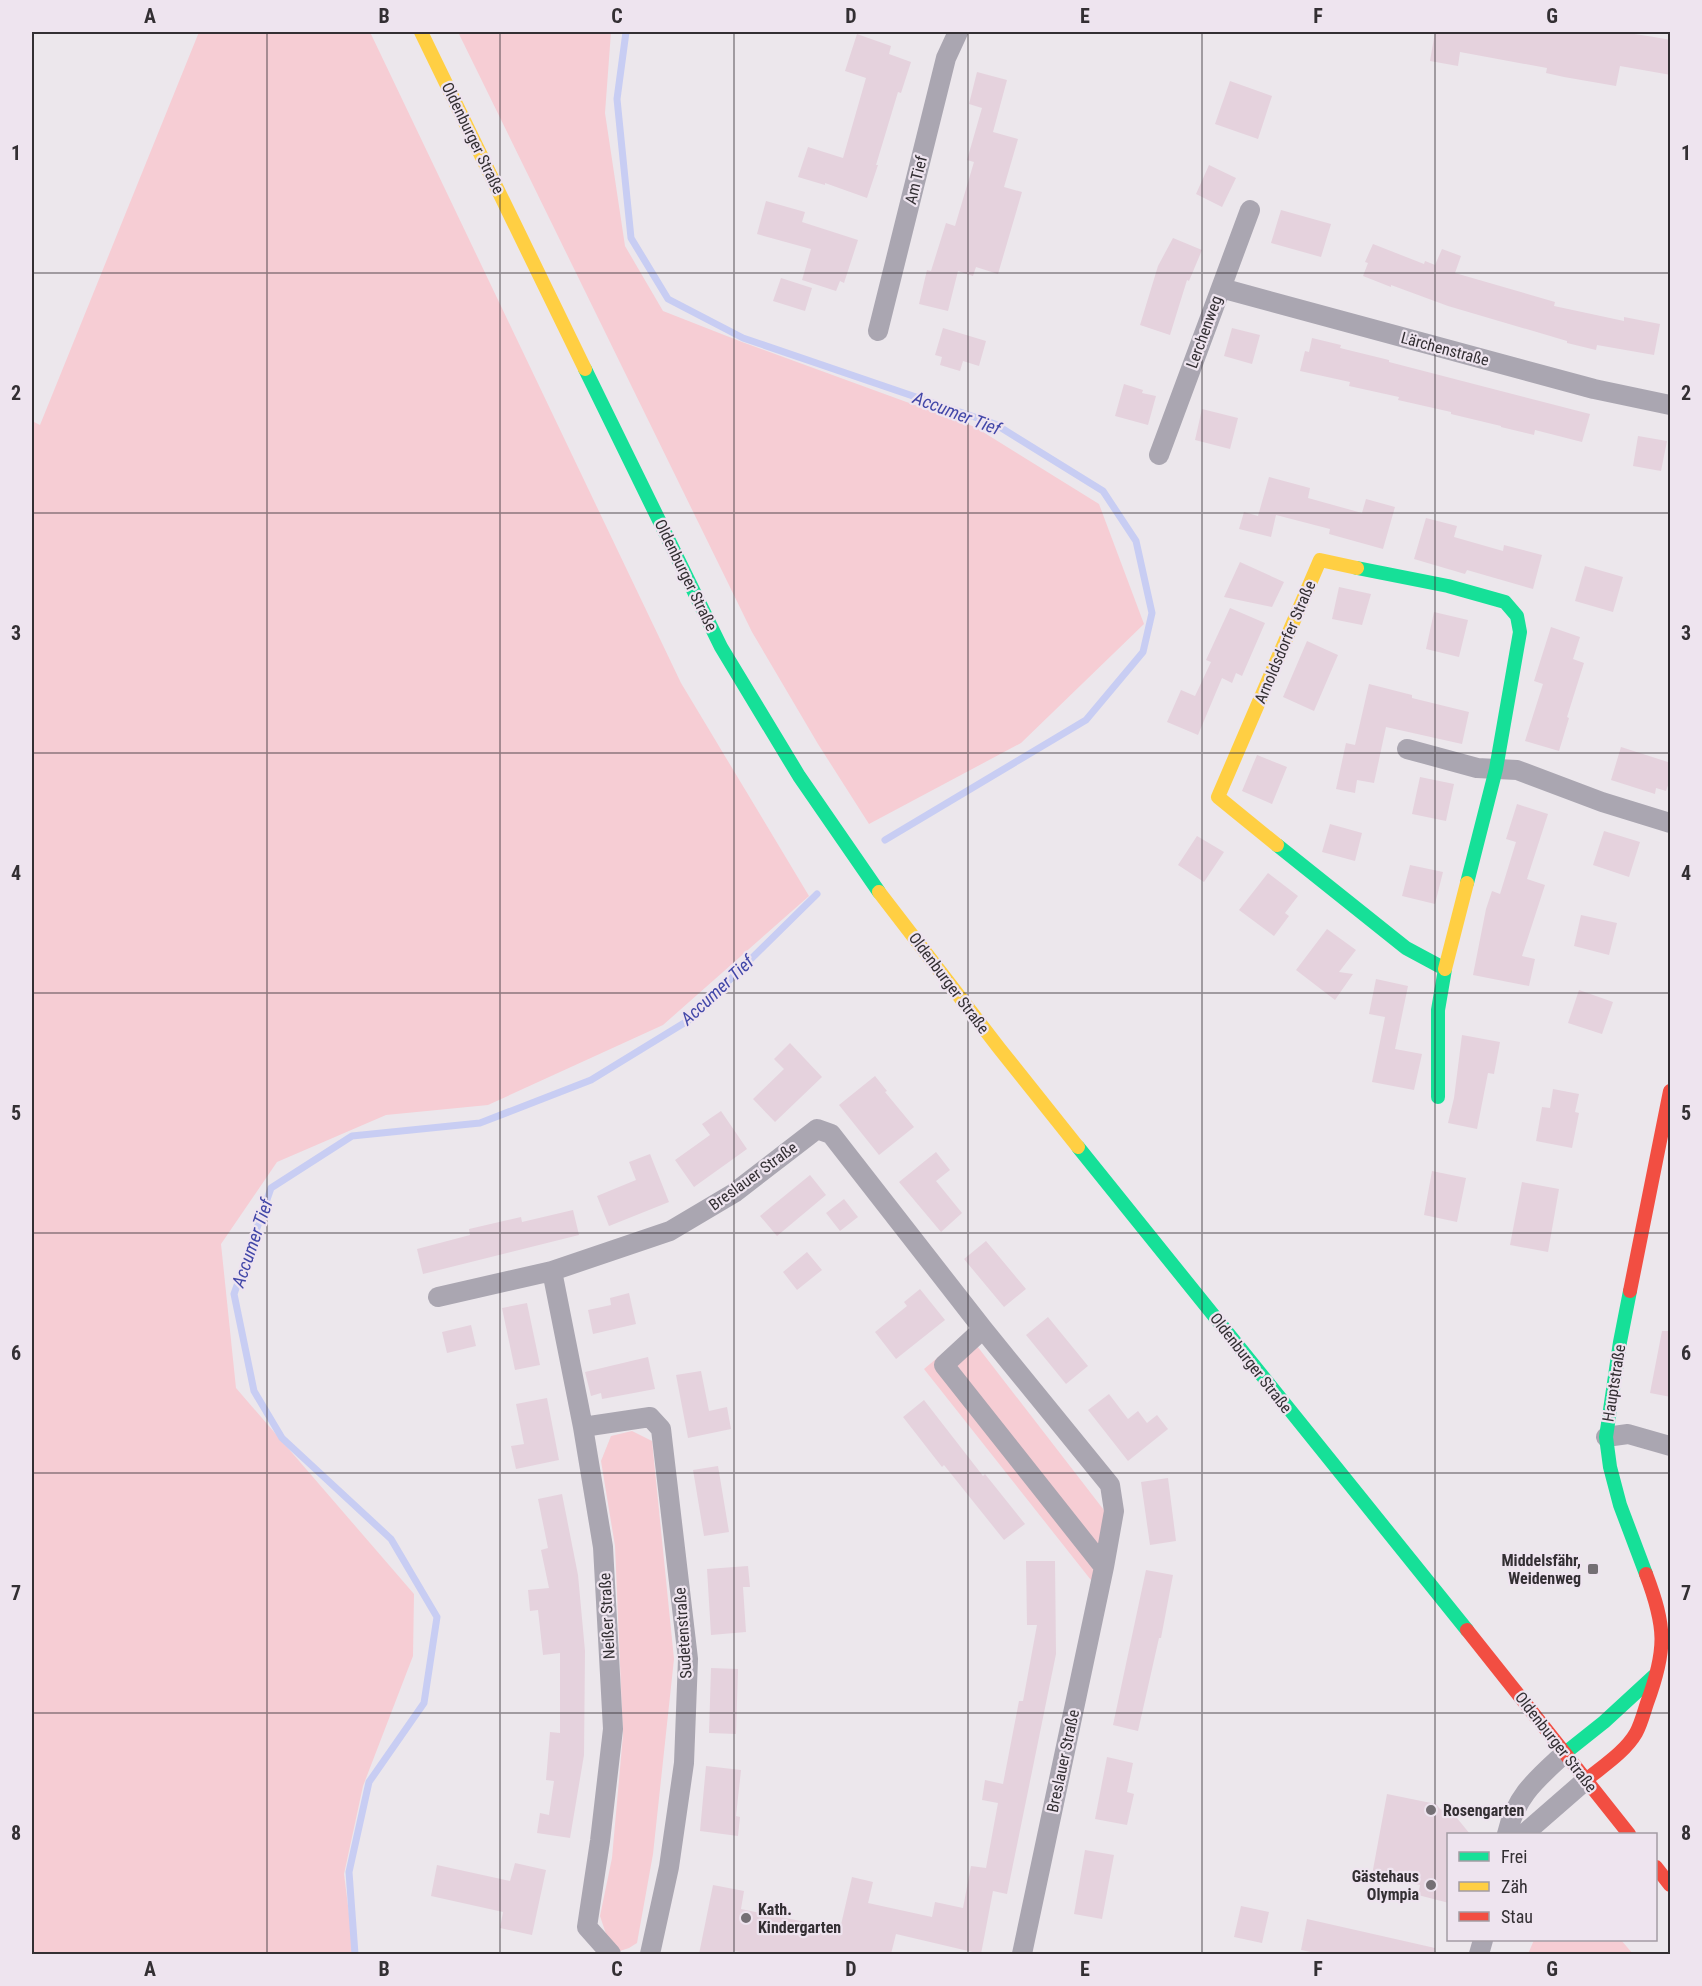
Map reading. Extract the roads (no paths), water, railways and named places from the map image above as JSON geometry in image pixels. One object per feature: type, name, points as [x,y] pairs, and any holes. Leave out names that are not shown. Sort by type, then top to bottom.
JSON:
[{"type":"main road","name":"Oldenburger Straße","points":[[421,32],[721,647],[799,776],[869,878],[999,1048],[1628,1833]]},
{"type":"main road","name":"Arnoldsdorfer Straße","points":[[1438,1097],[1438,1010],[1445,969],[1496,769],[1520,632],[1517,616],[1505,602],[1448,586],[1320,560],[1218,797],[1406,948],[1445,969]]},
{"type":"main road","name":"Hauptstraße","points":[[1586,1780],[1624,1748],[1635,1733],[1659,1671],[1662,1635],[1657,1604],[1620,1504],[1610,1467],[1606,1437],[1620,1342],[1671,1091]]},
{"type":"main road","points":[[1564,1753],[1604,1722],[1659,1671]]},
{"type":"main road","points":[[1657,1868],[1671,1885]]},
{"type":"street","name":"Am Tief","points":[[878,331],[946,58],[958,32]]},
{"type":"street","name":"Lerchenweg","points":[[1159,454],[1250,210]]},
{"type":"street","name":"Lärchenstraße","points":[[1221,288],[1594,389],[1671,405]]},
{"type":"street","points":[[1407,749],[1477,768],[1517,770],[1602,802],[1671,823]]},
{"type":"street","name":"Breslauer Straße","points":[[438,1297],[552,1271],[670,1231],[734,1193],[817,1129],[831,1134],[983,1329],[1110,1485],[1114,1511],[1104,1567],[1022,1954]]},
{"type":"street","name":"Neißer Straße","points":[[552,1271],[583,1427],[603,1547],[613,1729],[587,1928],[611,1954]]},
{"type":"street","points":[[983,1329],[944,1365],[1104,1567]]},
{"type":"street","name":"Sudetenstraße","points":[[583,1427],[650,1417],[662,1429],[688,1659],[684,1763],[669,1867],[650,1954]]},
{"type":"street","points":[[1606,1437],[1629,1434],[1671,1446]]},
{"type":"street","points":[[1507,1833],[1510,1819],[1524,1792],[1564,1753]]},
{"type":"street","points":[[1525,1833],[1586,1780]]},
{"type":"waterway","name":"Accumer Tief","points":[[626,32],[617,99],[631,238],[668,299],[743,338],[995,424],[1103,491],[1136,541],[1152,613],[1143,652],[1086,720],[885,840]]},
{"type":"waterway","name":"Accumer Tief","points":[[355,1954],[349,1872],[369,1782],[424,1703],[437,1617],[391,1539],[282,1438],[254,1391],[234,1294],[271,1188],[352,1136],[480,1123],[591,1080],[689,1020],[817,894]]},
{"type":"place","name":"Middelsfähr, Weidenweg","points":[[1593,1569]]},
{"type":"place","name":"Rosengarten","points":[[1431,1810]]},
{"type":"place","name":"Gästehaus Olympia","points":[[1431,1885]]},
{"type":"place","name":"Kath. Kindergarten","points":[[746,1918]]}]
